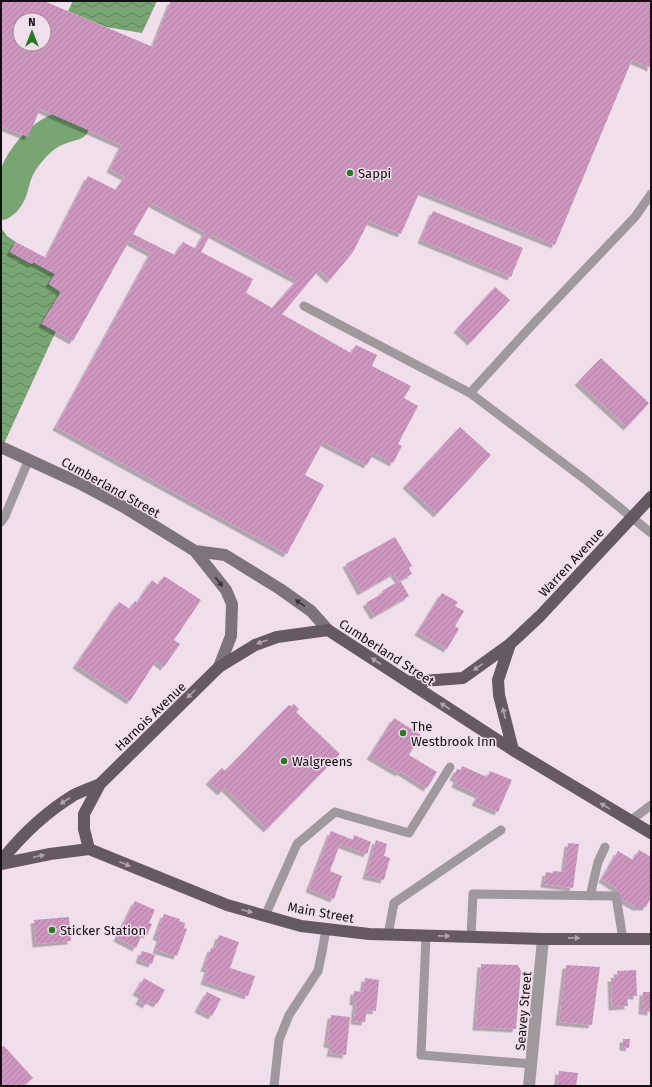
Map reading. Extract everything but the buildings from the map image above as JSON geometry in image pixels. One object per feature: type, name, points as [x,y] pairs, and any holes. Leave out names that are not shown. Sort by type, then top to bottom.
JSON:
[{"type":"main road","name":"Cumberland Street","points":[[2,448],[79,483],[122,506],[195,551],[225,555],[280,589],[311,611],[328,630],[513,750],[651,833]]},
{"type":"main road","name":"Warren Avenue","points":[[409,682],[463,678],[510,644],[540,616],[651,497]]},
{"type":"main road","name":"Harnois Avenue","points":[[195,551],[226,590],[232,604],[231,636],[219,667]]},
{"type":"main road","name":"Harnois Avenue","points":[[89,849],[84,829],[84,814],[100,784],[219,667],[255,645],[277,637],[328,630]]},
{"type":"main road","name":"Warren Avenue","points":[[510,644],[498,680],[499,695],[513,750]]},
{"type":"main road","name":"Harnois Avenue","points":[[1,863],[12,847],[54,808],[76,794],[100,784]]},
{"type":"main road","name":"Main Street","points":[[1,863],[89,849],[227,905],[301,926],[369,934],[543,939],[651,939]]},
{"type":"street","name":"Seavey Street","points":[[529,1086],[543,939]]},
{"type":"lane","points":[[470,393],[635,216],[651,194]]},
{"type":"lane","points":[[304,306],[470,393],[587,481],[651,533]]},
{"type":"lane","points":[[1,522],[5,516],[29,459]]},
{"type":"lane","points":[[265,916],[297,844],[335,812],[409,833],[450,767]]},
{"type":"lane","points":[[630,821],[651,805]]},
{"type":"lane","points":[[388,935],[394,903],[501,830]]},
{"type":"lane","points":[[590,896],[598,862],[605,848]]},
{"type":"lane","points":[[471,937],[473,894],[616,896],[623,939]]},
{"type":"lane","points":[[274,1086],[279,1040],[289,1015],[318,971],[326,928]]},
{"type":"lane","points":[[426,936],[421,1055],[532,1064]]},
{"type":"water","points":[[73,1],[157,1],[142,33],[106,27],[68,11]]},
{"type":"water","points":[[1,228],[7,236],[16,242],[10,252],[55,274],[49,284],[61,292],[42,323],[56,331],[1,450]]},
{"type":"waterway","points":[[1,204],[10,194],[16,174],[22,162],[31,150],[48,134],[74,124]]},
{"type":"place","name":"Sappi","points":[[350,173]]},
{"type":"place","name":"The Westbrook Inn","points":[[403,733]]},
{"type":"place","name":"Walgreens","points":[[284,761]]},
{"type":"place","name":"Sticker Station","points":[[52,930]]}]
